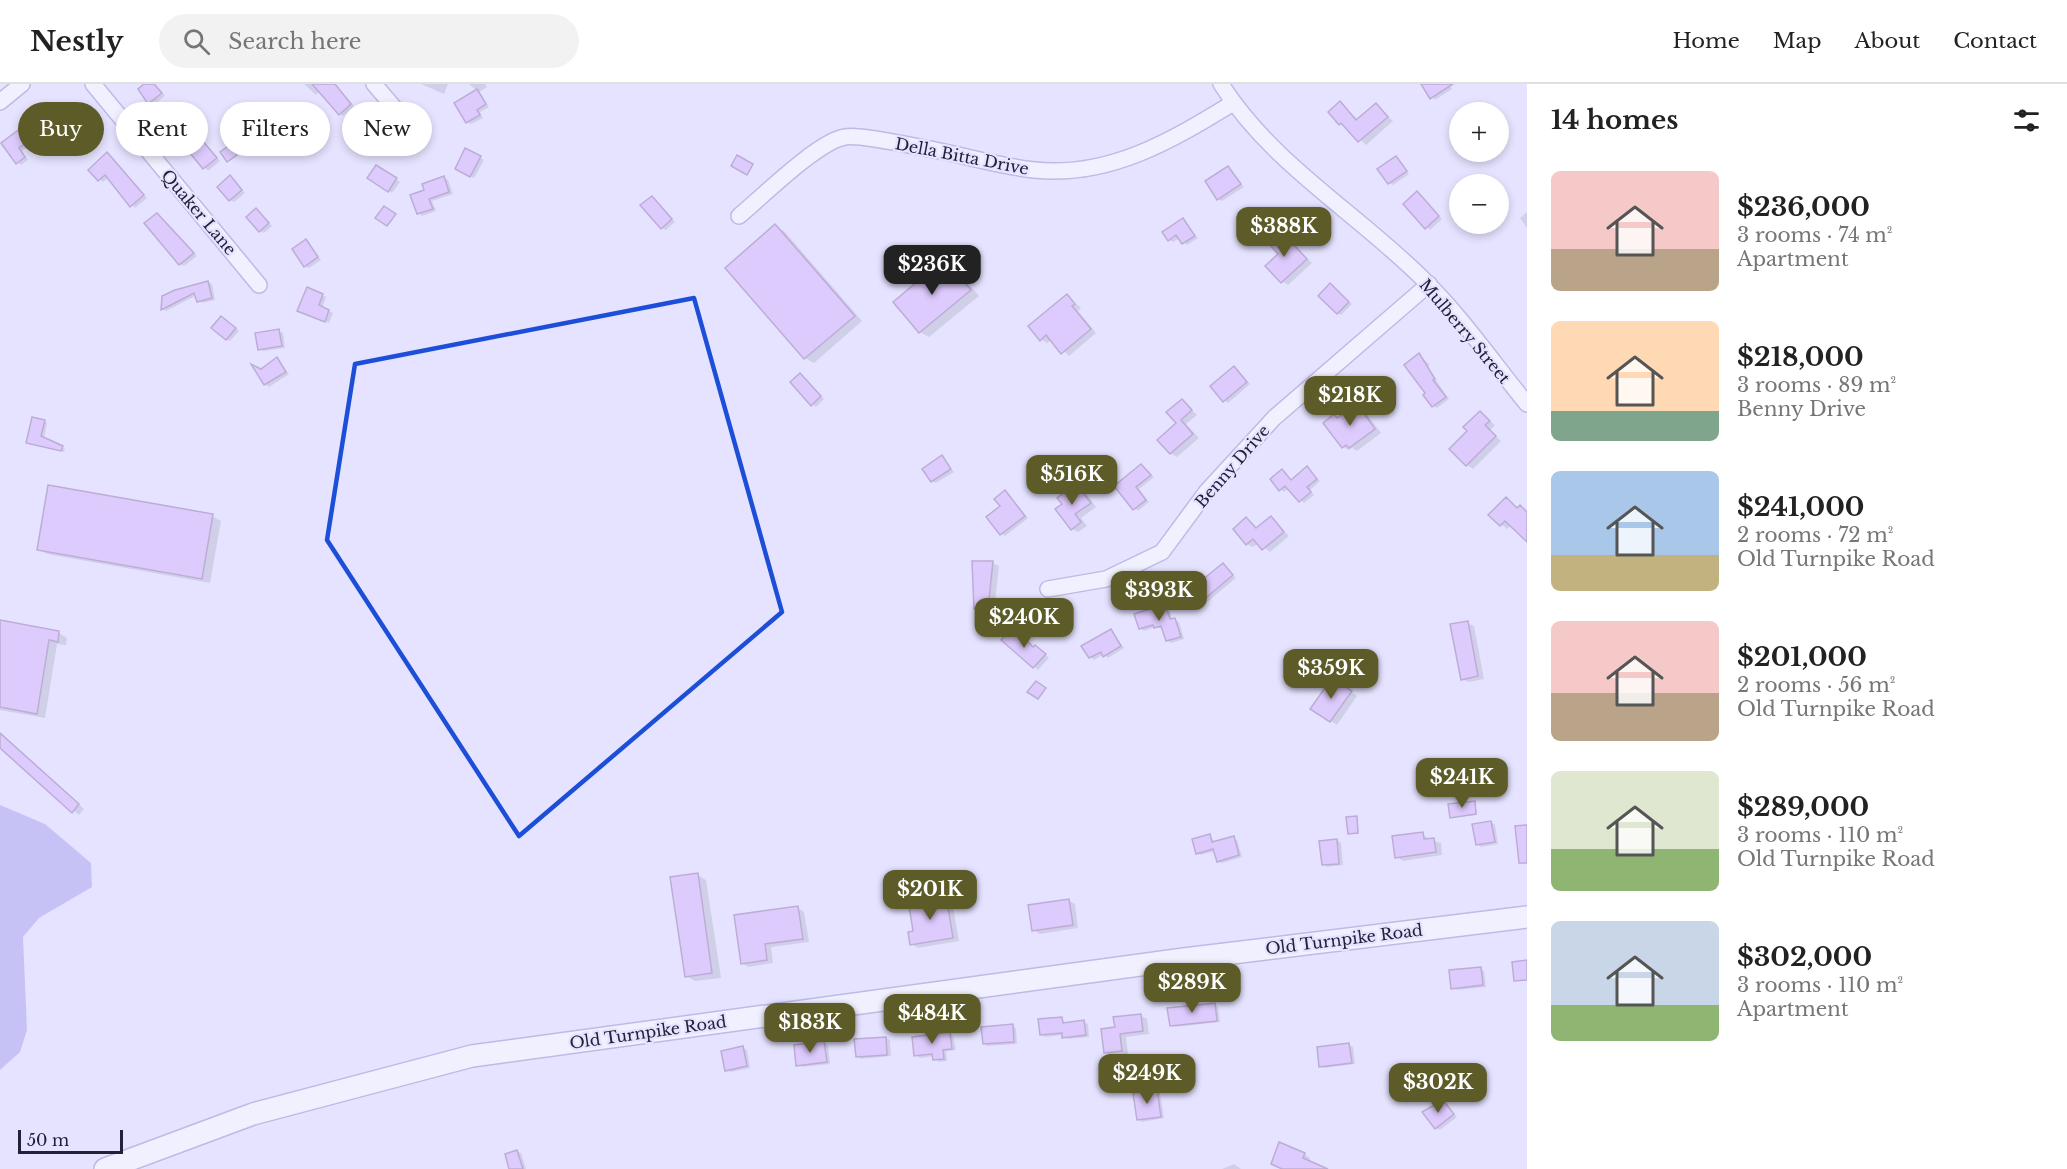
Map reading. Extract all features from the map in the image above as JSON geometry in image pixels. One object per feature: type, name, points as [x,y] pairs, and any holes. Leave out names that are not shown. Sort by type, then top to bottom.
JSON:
[{"type":"main road","name":"Old Turnpike Road","points":[[105,1169],[253,1114],[472,1056],[1184,958],[1527,917]]},
{"type":"street","points":[[0,102],[22,84]]},
{"type":"street","name":"Quaker Lane","points":[[93,84],[259,285]]},
{"type":"street","points":[[374,84],[389,102]]},
{"type":"street","name":"Mulberry Street","points":[[1221,84],[1233,103],[1277,150],[1429,284],[1527,404]]},
{"type":"street","name":"Della Bitta Drive","points":[[740,216],[820,149],[844,136],[985,159],[1033,170],[1066,170],[1113,164],[1157,147],[1233,103]]},
{"type":"street","name":"Benny Drive","points":[[1048,589],[1106,579],[1162,552],[1207,491],[1274,418],[1429,284]]},
{"type":"highlighted area","points":[[694,298],[782,612],[519,836],[327,540],[355,364]]},
{"type":"shaded area","points":[[0,805],[45,824],[91,863],[92,887],[39,918],[23,937],[27,1030],[20,1052],[0,1070]]},
{"type":"building","points":[[144,84],[154,84],[162,93],[151,102],[147,102],[138,89]]},
{"type":"building","points":[[312,84],[335,84],[349,102],[342,102],[342,112],[339,115]]},
{"type":"building","points":[[1421,84],[1453,84],[1430,99]]},
{"type":"building","points":[[477,89],[486,104],[477,110],[480,115],[466,123],[454,103]]},
{"type":"building","points":[[1340,101],[1356,120],[1376,103],[1388,117],[1358,142],[1328,112]]},
{"type":"building","points":[[18,130],[18,156],[25,157],[16,164],[1,143]]},
{"type":"building","points":[[208,147],[217,158],[203,169],[192,156],[208,156]]},
{"type":"building","points":[[465,148],[481,156],[470,177],[455,169]]},
{"type":"building","points":[[107,152],[144,195],[130,207],[105,175],[98,181],[88,170]]},
{"type":"building","points":[[737,155],[753,164],[747,175],[731,166]]},
{"type":"building","points":[[223,156],[236,156],[227,162]]},
{"type":"building","points":[[1396,156],[1407,171],[1388,184],[1377,169]]},
{"type":"building","points":[[376,165],[397,178],[388,192],[367,178]]},
{"type":"building","points":[[1228,166],[1241,184],[1217,200],[1205,181]]},
{"type":"building","points":[[230,175],[242,190],[229,201],[217,187]]},
{"type":"building","points":[[444,176],[449,192],[429,199],[433,209],[417,214],[410,195],[424,190],[422,184]]},
{"type":"building","points":[[1417,191],[1439,216],[1425,229],[1403,204]]},
{"type":"building","points":[[652,196],[672,219],[661,229],[640,205]]},
{"type":"building","points":[[384,206],[396,214],[387,226],[375,218]]},
{"type":"building","points":[[256,208],[269,223],[259,232],[246,217]]},
{"type":"building","points":[[157,213],[194,253],[179,265],[144,223]]},
{"type":"building","points":[[1183,218],[1195,236],[1182,244],[1176,235],[1168,241],[1162,232]]},
{"type":"building","points":[[775,224],[855,316],[804,359],[725,268]]},
{"type":"building","points":[[1281,231],[1307,259],[1281,283],[1265,266],[1278,254],[1268,243]]},
{"type":"building","points":[[306,239],[318,257],[304,267],[292,249]]},
{"type":"building","points":[[944,259],[971,290],[919,333],[893,302]]},
{"type":"building","points":[[208,281],[212,298],[197,302],[194,293],[161,310],[162,296]]},
{"type":"building","points":[[1330,283],[1349,302],[1337,314],[1318,296]]},
{"type":"building","points":[[307,287],[323,294],[319,305],[329,310],[325,322],[297,311]]},
{"type":"building","points":[[1067,294],[1075,304],[1072,306],[1091,329],[1061,354],[1046,335],[1040,341],[1028,326]]},
{"type":"building","points":[[221,316],[236,328],[226,340],[211,328]]},
{"type":"building","points":[[279,329],[282,346],[258,350],[255,333]]},
{"type":"building","points":[[1419,353],[1435,379],[1433,380],[1446,397],[1432,407],[1423,395],[1425,393],[1404,365]]},
{"type":"building","points":[[277,357],[286,372],[264,385],[251,364],[261,369]]},
{"type":"building","points":[[1234,366],[1247,382],[1223,402],[1210,386]]},
{"type":"building","points":[[800,373],[821,396],[811,406],[790,382]]},
{"type":"building","points":[[1182,399],[1192,410],[1181,420],[1193,434],[1170,454],[1157,440],[1176,423],[1166,412]]},
{"type":"building","points":[[1357,403],[1375,429],[1349,448],[1346,445],[1342,448],[1323,423],[1334,414],[1337,418]]},
{"type":"building","points":[[1480,411],[1490,421],[1485,425],[1496,436],[1466,466],[1449,449],[1467,431],[1463,427]]},
{"type":"building","points":[[32,417],[45,420],[41,436],[63,446],[61,451],[26,443]]},
{"type":"building","points":[[942,455],[951,469],[931,482],[922,469]]},
{"type":"building","points":[[1141,464],[1151,475],[1136,487],[1146,500],[1133,510],[1114,486]]},
{"type":"building","points":[[1307,466],[1317,479],[1307,487],[1311,492],[1299,502],[1285,486],[1279,491],[1270,479],[1282,469],[1291,480]]},
{"type":"building","points":[[1076,484],[1091,503],[1075,514],[1081,522],[1071,530],[1055,509],[1062,504],[1057,498]]},
{"type":"building","points":[[48,485],[213,514],[202,579],[37,550]]},
{"type":"building","points":[[1005,490],[1025,516],[1000,535],[986,517],[1000,506],[994,499]]},
{"type":"building","points":[[1506,497],[1517,508],[1520,505],[1527,512],[1527,542],[1505,521],[1500,526],[1488,515]]},
{"type":"building","points":[[1271,516],[1284,532],[1262,550],[1253,539],[1246,545],[1233,529],[1246,517],[1256,528]]},
{"type":"building","points":[[972,561],[993,561],[988,609],[974,609]]},
{"type":"building","points":[[1223,563],[1233,575],[1201,602],[1191,589]]},
{"type":"building","points":[[1165,604],[1170,619],[1175,618],[1181,637],[1166,641],[1161,626],[1154,628],[1153,625],[1139,629],[1134,614]]},
{"type":"building","points":[[0,620],[59,631],[58,642],[49,640],[37,714],[0,707]]},
{"type":"building","points":[[1468,621],[1478,676],[1461,680],[1450,624]]},
{"type":"building","points":[[1111,629],[1121,646],[1103,657],[1101,652],[1089,658],[1081,646]]},
{"type":"building","points":[[1010,630],[1023,642],[1026,640],[1046,654],[1033,668],[1001,640]]},
{"type":"building","points":[[1332,678],[1352,691],[1330,722],[1310,709]]},
{"type":"building","points":[[1036,681],[1046,688],[1038,699],[1027,692]]},
{"type":"building","points":[[0,733],[79,804],[72,813],[0,748]]},
{"type":"building","points":[[1475,801],[1476,814],[1450,818],[1448,804]]},
{"type":"building","points":[[1357,816],[1358,833],[1348,834],[1346,817]]},
{"type":"building","points":[[1491,821],[1495,842],[1476,845],[1472,824]]},
{"type":"building","points":[[1527,825],[1527,863],[1519,863],[1515,826]]},
{"type":"building","points":[[1423,832],[1424,839],[1434,838],[1436,852],[1395,858],[1392,836]]},
{"type":"building","points":[[1210,834],[1212,842],[1234,836],[1239,855],[1217,862],[1213,849],[1196,854],[1192,839]]},
{"type":"building","points":[[1337,839],[1339,864],[1322,865],[1319,841]]},
{"type":"building","points":[[698,873],[712,973],[685,977],[670,877]]},
{"type":"building","points":[[941,895],[942,902],[947,901],[953,938],[910,945],[908,932],[913,931],[909,906],[913,905],[912,900]]},
{"type":"building","points":[[1069,899],[1073,925],[1032,931],[1028,905]]},
{"type":"building","points":[[798,906],[803,939],[765,944],[767,960],[741,964],[734,915]]},
{"type":"building","points":[[1527,960],[1527,980],[1514,981],[1512,962]]},
{"type":"building","points":[[1481,967],[1483,985],[1451,989],[1449,970]]},
{"type":"building","points":[[1215,1003],[1217,1021],[1170,1026],[1167,1008]]},
{"type":"building","points":[[1141,1014],[1143,1031],[1120,1034],[1122,1051],[1104,1053],[1101,1029],[1115,1027],[1113,1017]]},
{"type":"building","points":[[1062,1017],[1063,1023],[1084,1020],[1086,1035],[1062,1038],[1062,1033],[1040,1035],[1038,1019]]},
{"type":"building","points":[[1013,1024],[1014,1042],[983,1044],[981,1027]]},
{"type":"building","points":[[950,1032],[952,1049],[943,1050],[944,1059],[933,1060],[932,1054],[914,1056],[912,1037]]},
{"type":"building","points":[[886,1037],[887,1055],[856,1057],[854,1039]]},
{"type":"building","points":[[824,1041],[827,1062],[796,1066],[794,1045]]},
{"type":"building","points":[[1349,1043],[1352,1063],[1319,1067],[1317,1047]]},
{"type":"building","points":[[743,1046],[747,1066],[725,1071],[721,1051]]},
{"type":"building","points":[[1157,1089],[1161,1117],[1137,1120],[1133,1093]]},
{"type":"building","points":[[1443,1100],[1454,1114],[1435,1129],[1422,1112]]},
{"type":"building","points":[[1279,1142],[1305,1153],[1303,1158],[1328,1169],[1282,1169],[1271,1164]]},
{"type":"building","points":[[517,1150],[523,1169],[509,1169],[505,1154]]}]
